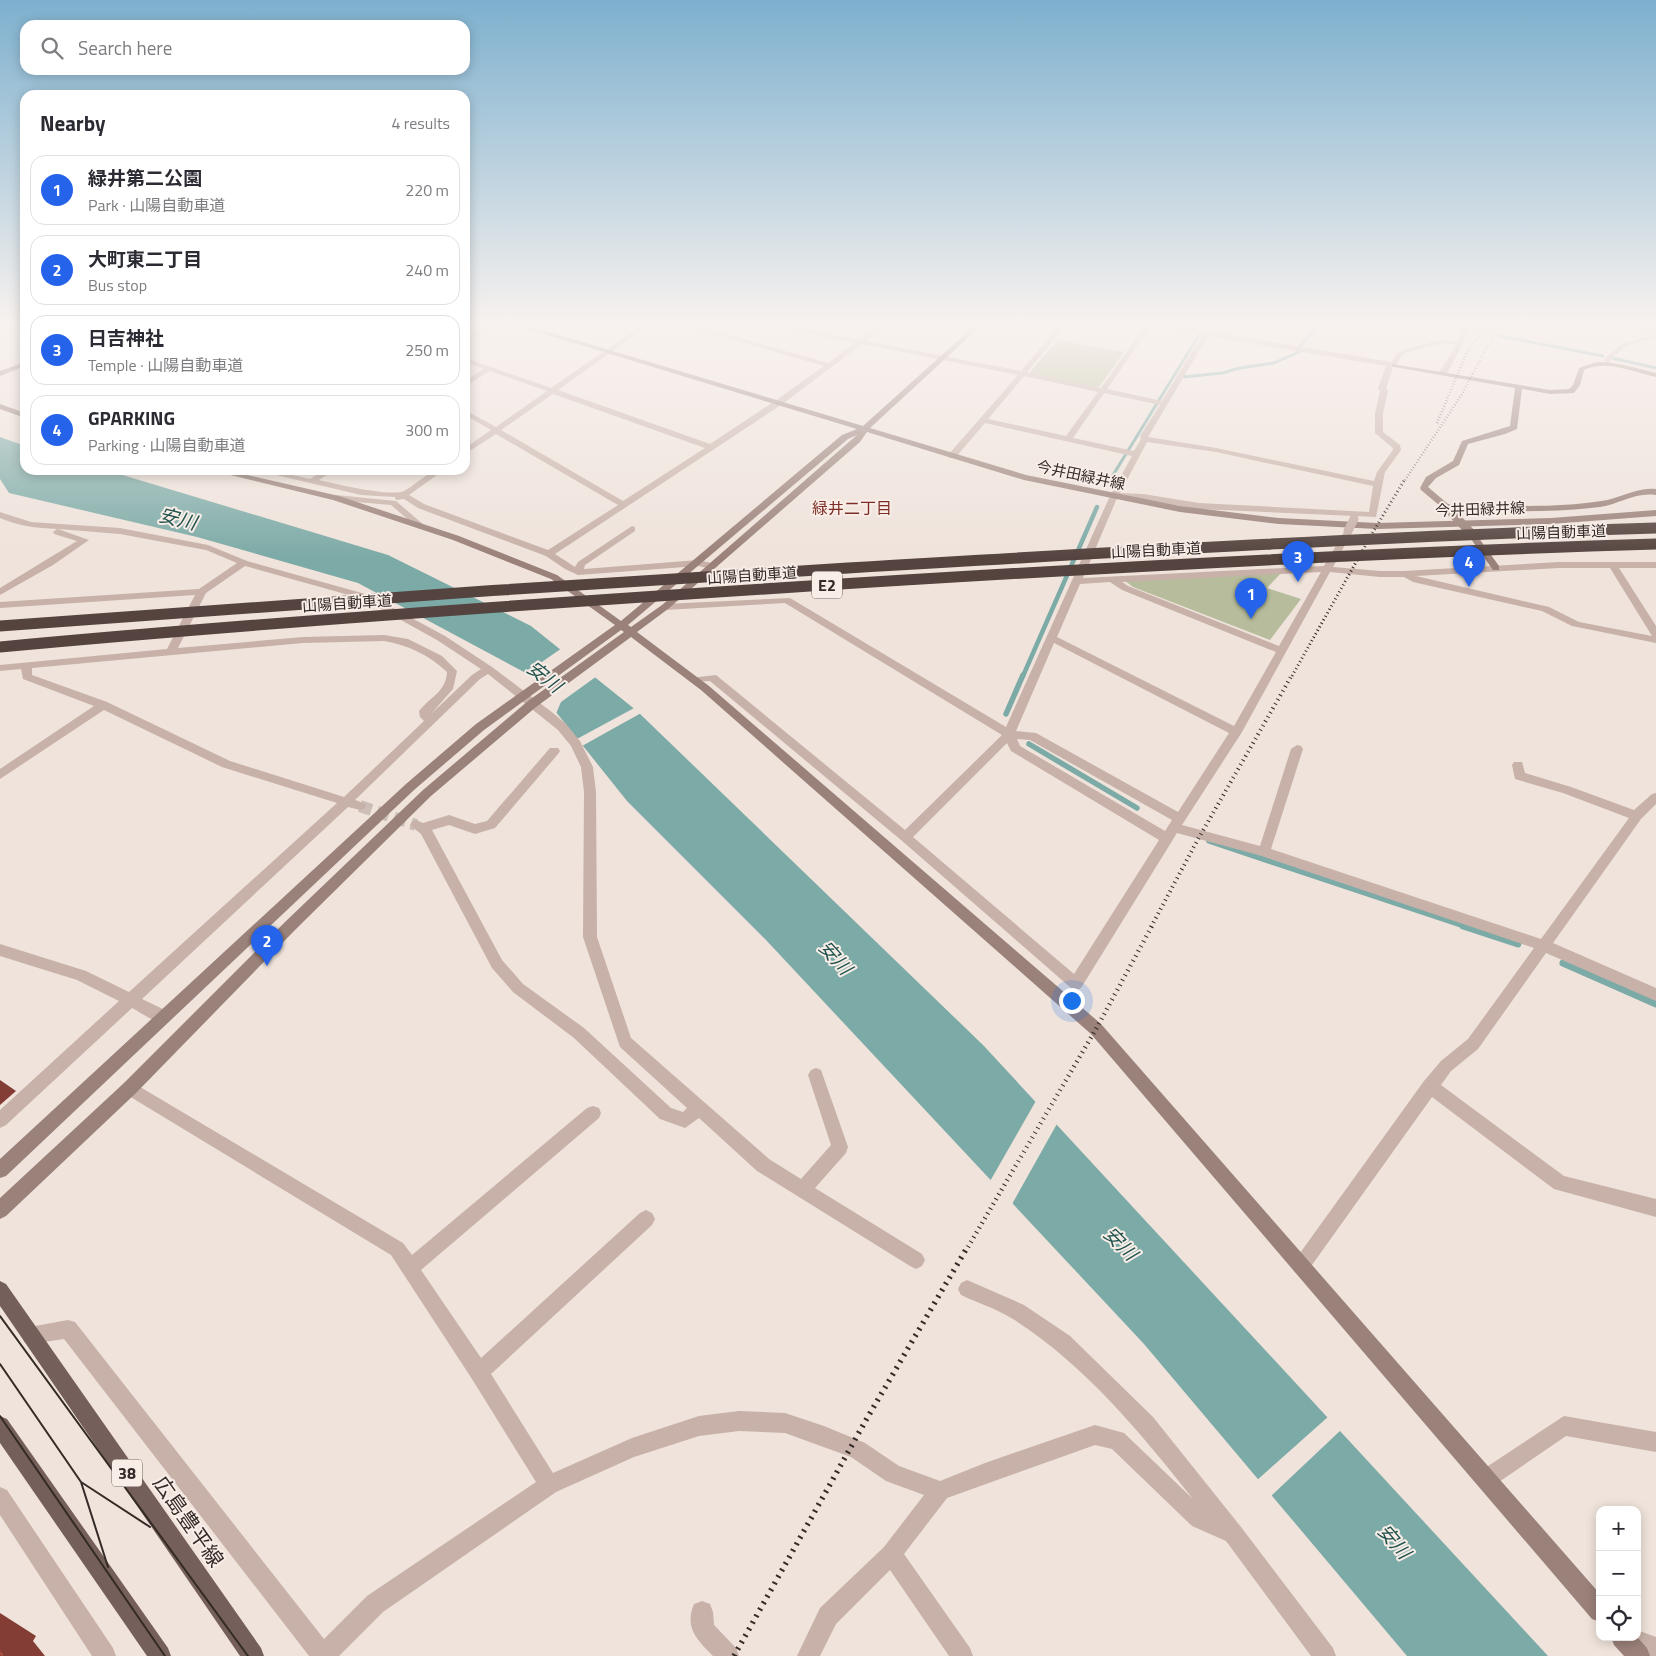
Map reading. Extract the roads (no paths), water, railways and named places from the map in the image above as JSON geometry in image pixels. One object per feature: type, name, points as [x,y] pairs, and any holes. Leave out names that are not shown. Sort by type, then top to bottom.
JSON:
[{"type":"highway","name":"山陽自動車道","points":[[0,626],[600,583],[1030,557],[1340,540],[1656,528]]},
{"type":"highway","name":"山陽自動車道","points":[[0,646],[332,619],[1047,571],[1327,556],[1656,544]]},
{"type":"main road","name":"広島豊平線","points":[[0,1290],[253,1656]]},
{"type":"main road","points":[[0,1426],[160,1656]]},
{"type":"street","points":[[470,449],[536,403]]},
{"type":"street","points":[[588,403],[711,447]]},
{"type":"street","points":[[549,554],[778,403]]},
{"type":"street","name":"今井田緑井線","points":[[779,403],[1024,477],[1180,509],[1279,521],[1377,526],[1551,521],[1656,513]]},
{"type":"street","points":[[0,1170],[410,787],[480,727],[531,698],[622,633],[665,607],[857,440],[865,429],[893,403]]},
{"type":"street","points":[[952,456],[997,403]]},
{"type":"street","points":[[1069,438],[1093,403]]},
{"type":"street","points":[[905,837],[1009,734],[1114,496],[1163,403]]},
{"type":"street","points":[[1114,496],[1143,497],[1199,506],[1355,517],[1373,515],[1377,484],[1381,472],[1397,450],[1397,447],[1379,433],[1378,413],[1381,403]]},
{"type":"street","points":[[1496,568],[1470,532],[1450,510],[1424,488],[1426,480],[1454,465],[1465,444],[1475,438],[1506,432],[1514,427],[1517,403]]},
{"type":"street","points":[[0,406],[20,414]]},
{"type":"street","points":[[470,415],[624,505]]},
{"type":"street","points":[[983,420],[1136,454]]},
{"type":"street","points":[[622,633],[698,563],[846,437],[865,429]]},
{"type":"street","points":[[1145,439],[1216,450],[1377,484]]},
{"type":"street","points":[[236,475],[336,498],[421,526],[554,578],[622,633],[694,680],[1096,1029],[1170,1112],[1596,1606]]},
{"type":"street","points":[[283,475],[361,492],[404,495],[421,506],[549,554],[568,568],[578,572],[698,563],[713,566]]},
{"type":"street","points":[[312,481],[322,475]]},
{"type":"street","points":[[393,503],[433,475]]},
{"type":"street","points":[[1450,510],[1596,504],[1618,500],[1638,490],[1656,492]]},
{"type":"street","points":[[336,498],[393,503],[421,526]]},
{"type":"street","points":[[0,514],[17,522],[84,540],[50,563],[0,592]]},
{"type":"street","points":[[694,680],[712,677],[905,837],[1076,984],[1236,732],[1280,650],[1328,569],[1355,517]]},
{"type":"street","points":[[31,525],[120,531],[208,548],[244,563],[366,597],[442,638],[531,698],[562,727],[576,744],[587,767],[590,792],[590,936],[625,1042],[763,1165],[916,1260]]},
{"type":"street","points":[[578,572],[581,564],[632,528]]},
{"type":"street","points":[[171,651],[202,592],[208,586],[244,563]]},
{"type":"street","points":[[1613,565],[1656,634]]},
{"type":"street","points":[[1078,581],[1328,569],[1380,574],[1404,574],[1496,568],[1656,565]]},
{"type":"street","points":[[1404,574],[1416,580],[1545,609],[1576,624],[1656,640]]},
{"type":"street","points":[[1112,579],[1125,588],[1280,650]]},
{"type":"street","points":[[0,605],[202,592]]},
{"type":"street","points":[[665,607],[787,600],[1009,734],[1032,736],[1174,828]]},
{"type":"street","points":[[0,668],[303,640],[384,638],[404,641],[438,658],[452,671],[452,683],[444,694],[425,711],[426,717],[432,720]]},
{"type":"street","points":[[1052,638],[1236,732]]},
{"type":"street","points":[[26,665],[27,677],[103,705],[226,764],[360,806]]},
{"type":"street","points":[[0,1120],[488,669]]},
{"type":"street","points":[[0,1210],[130,1088],[290,926],[426,793],[531,698]]},
{"type":"street","points":[[0,775],[103,705]]},
{"type":"street","points":[[1009,734],[1015,748],[1174,828],[1264,852],[1543,945],[1656,995]]},
{"type":"street","points":[[1264,852],[1297,749]]},
{"type":"street","points":[[554,751],[491,825],[475,829],[449,820],[419,826],[426,831],[497,964],[518,988],[579,1033],[666,1114],[685,1120],[699,1108]]},
{"type":"street","points":[[1518,765],[1519,776],[1567,790],[1637,816]]},
{"type":"street","points":[[1301,1266],[1430,1086],[1446,1066],[1473,1044],[1637,816],[1656,796]]},
{"type":"street","points":[[0,950],[81,975],[164,1017]]},
{"type":"street","points":[[802,1190],[840,1146],[816,1075]]},
{"type":"street","points":[[1430,1086],[1560,1183],[1656,1208]]},
{"type":"street","points":[[130,1088],[397,1250],[479,1372],[549,1485]]},
{"type":"street","points":[[410,1268],[593,1113]]},
{"type":"street","points":[[479,1372],[646,1219]]},
{"type":"street","points":[[967,1289],[1018,1311],[1063,1343],[1146,1424],[1234,1534],[1326,1656]]},
{"type":"street","points":[[31,1335],[68,1329],[323,1656],[375,1604],[549,1485],[632,1448],[700,1426],[739,1421],[785,1423],[858,1450],[893,1474],[940,1492]]},
{"type":"street","points":[[1486,1479],[1564,1426],[1656,1442]]},
{"type":"street","points":[[808,1656],[828,1616],[891,1554],[940,1492],[985,1473],[1095,1435],[1118,1440],[1200,1519],[1234,1534]]},
{"type":"street","points":[[0,1497],[105,1656]]},
{"type":"street","points":[[891,1554],[962,1656]]},
{"type":"street","points":[[702,1612],[703,1630],[728,1656]]},
{"type":"street","points":[[1626,1641],[1639,1656]]},
{"type":"street","points":[[1637,1641],[1656,1648]]},
{"type":"water","name":"安川","points":[[0,437],[20,444],[20,475],[123,475],[388,555],[531,626],[637,711],[983,1045],[1548,1656],[1407,1656],[1144,1344],[766,940],[627,801],[524,672],[358,583],[197,537],[9,493],[0,479]]},
{"type":"waterway","points":[[1110,480],[1157,403]]},
{"type":"waterway","points":[[1108,483],[1110,479]]},
{"type":"waterway","points":[[1023,676],[1097,507]]},
{"type":"waterway","points":[[1006,714],[1023,675]]},
{"type":"waterway","points":[[1029,744],[1137,808]]},
{"type":"waterway","points":[[1209,841],[1467,927]]},
{"type":"waterway","points":[[1463,926],[1518,944]]},
{"type":"waterway","points":[[1563,963],[1656,1004]]},
{"type":"tunnel","points":[[360,806],[416,825]]},
{"type":"tram line","points":[[0,1316],[248,1656]]},
{"type":"tram line","points":[[0,1364],[81,1482]]},
{"type":"tram line","points":[[0,1416],[165,1656]]},
{"type":"tram line","points":[[81,1482],[150,1527]]},
{"type":"tram line","points":[[81,1482],[108,1567]]},
{"type":"railway","points":[[1437,423],[1445,403]]},
{"type":"railway","points":[[1405,480],[1456,403]]},
{"type":"railway","points":[[1292,676],[1405,479]]},
{"type":"railway","points":[[1151,927],[1197,841],[1292,675]]},
{"type":"railway","points":[[968,1247],[1096,1029],[1152,926]]},
{"type":"railway","points":[[734,1656],[866,1420],[968,1246]]},
{"type":"place","name":"日吉神社","points":[[1298,582]]},
{"type":"place","name":"GPARKING","points":[[1469,587]]},
{"type":"place","name":"緑井第二公園","points":[[1251,619]]},
{"type":"place","name":"大町東二丁目","points":[[267,966]]},
{"type":"district","name":"緑井二丁目","points":[[852,508]]}]
